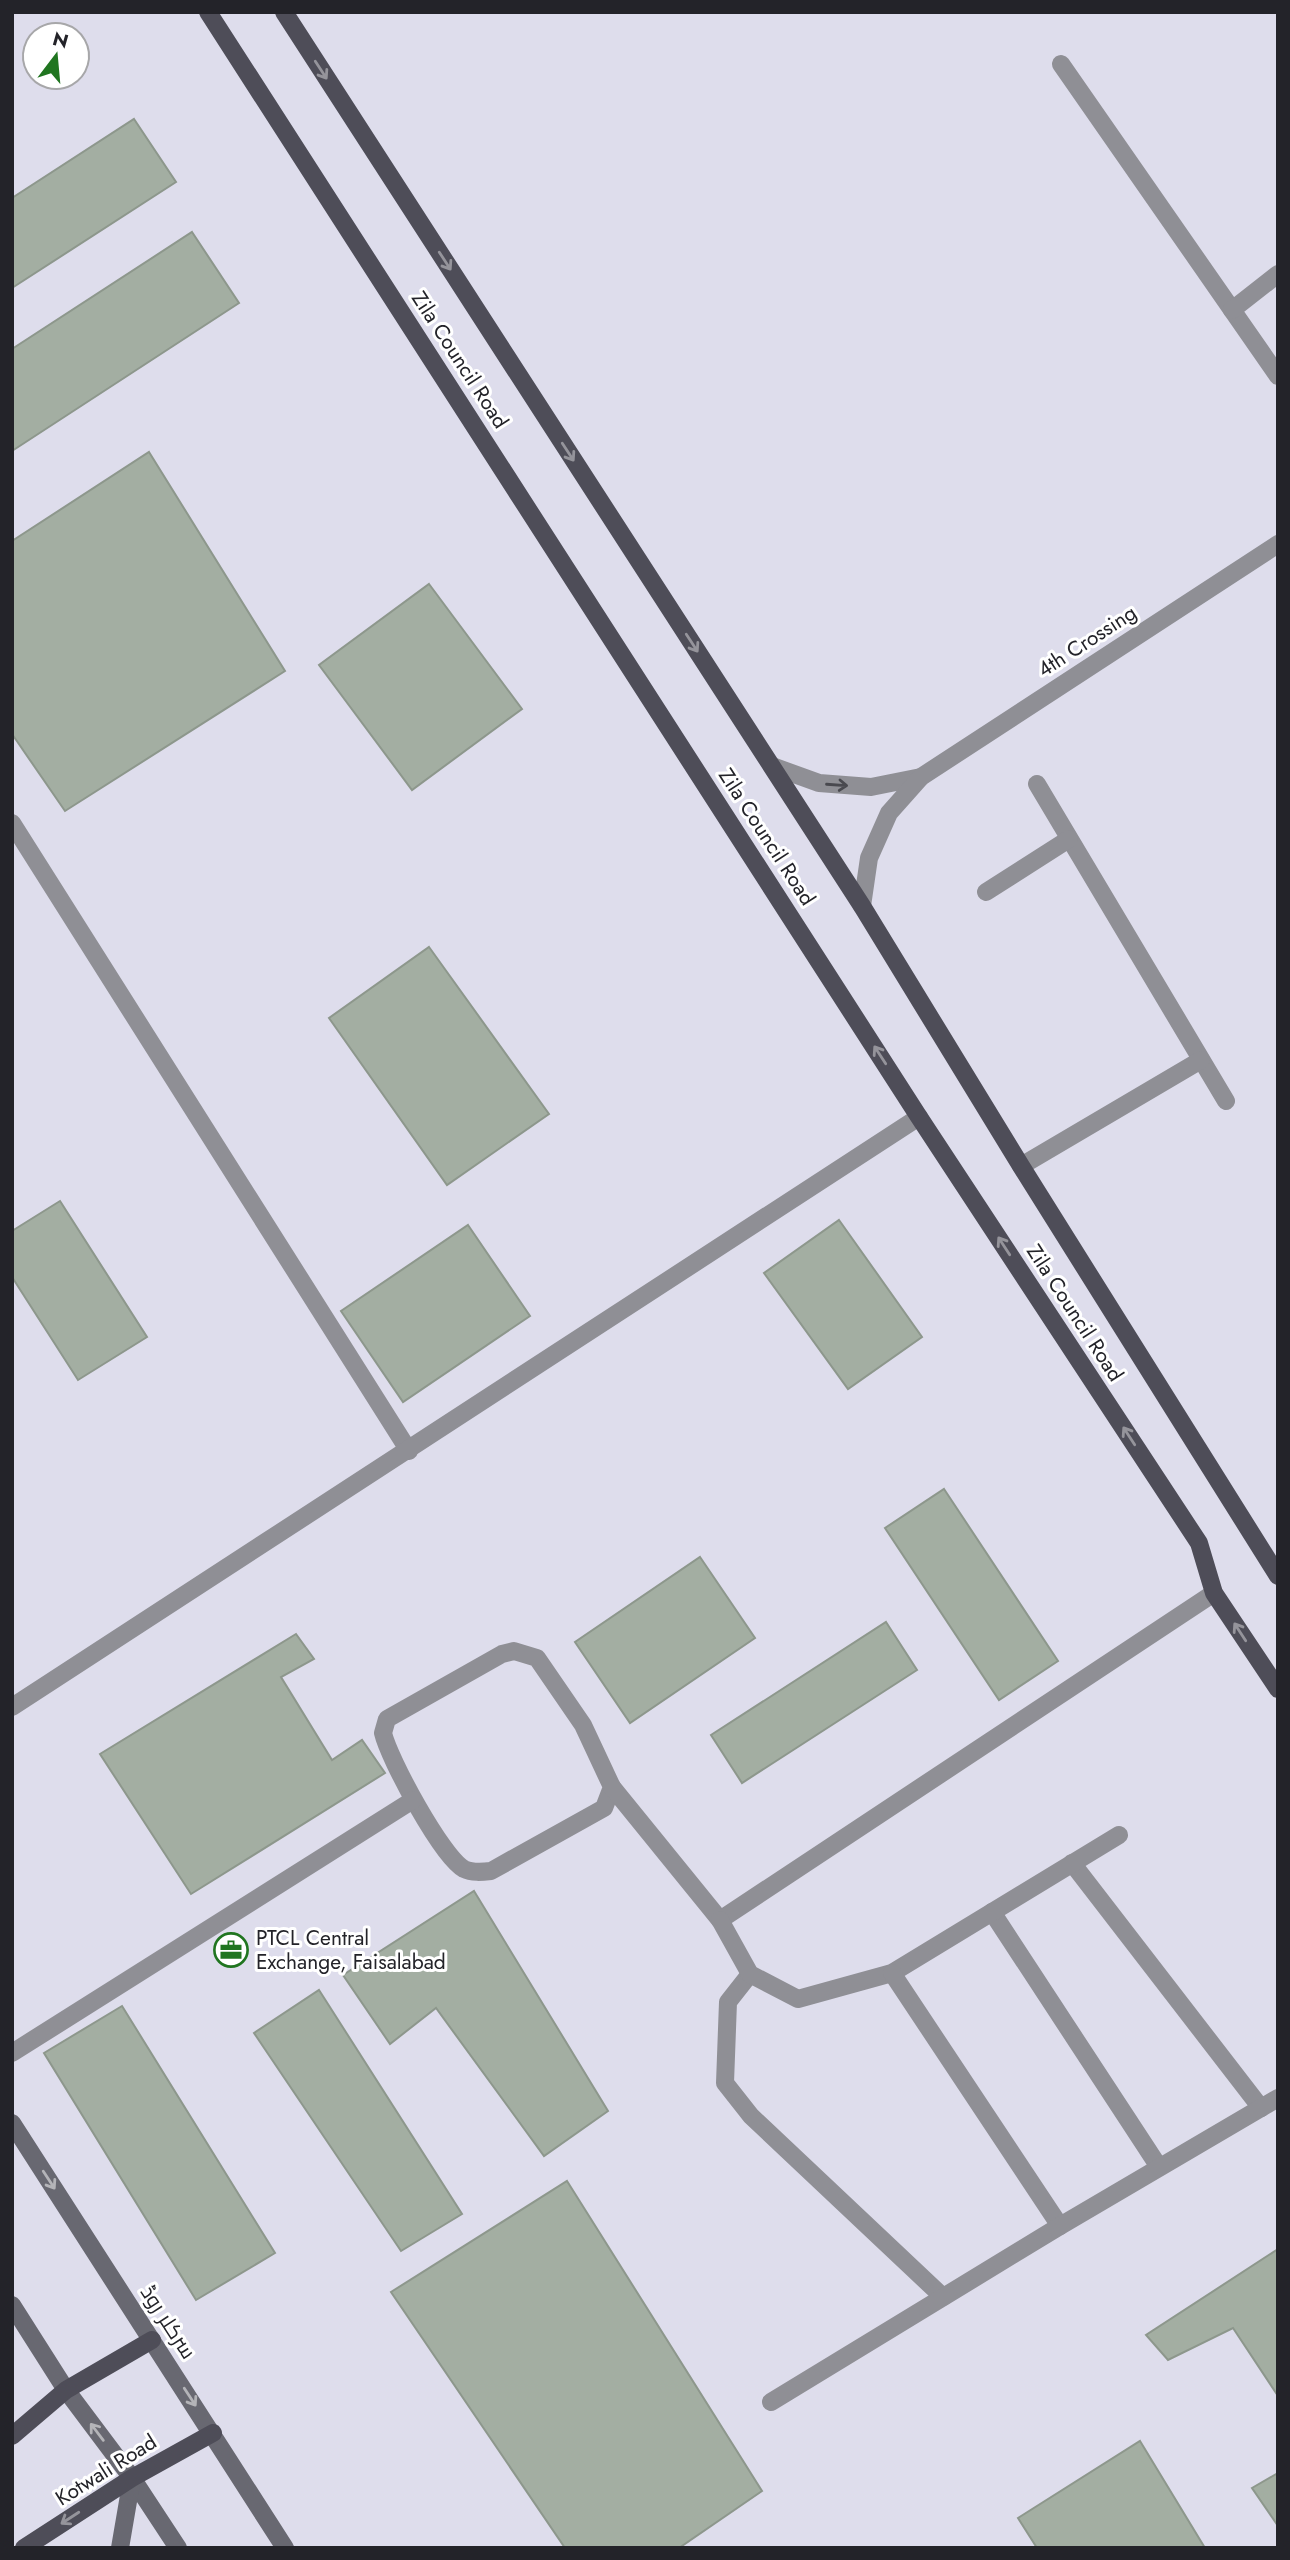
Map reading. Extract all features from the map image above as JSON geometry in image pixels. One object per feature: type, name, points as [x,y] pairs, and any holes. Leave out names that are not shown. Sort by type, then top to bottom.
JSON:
[{"type":"main road","name":"Zila Council Road","points":[[208,12],[919,1117],[1199,1542],[1214,1593],[1278,1689]]},
{"type":"main road","name":"Zila Council Road","points":[[284,12],[862,906],[1278,1576]]},
{"type":"main road","name":"سرکلر روڈ","points":[[12,2123],[213,2432],[285,2548]]},
{"type":"main road","points":[[12,2305],[66,2390],[132,2478],[178,2548]]},
{"type":"main road","points":[[12,2436],[66,2390],[152,2340]]},
{"type":"main road","name":"Kotwali Road","points":[[24,2548],[132,2478],[213,2432]]},
{"type":"main road","points":[[120,2548],[132,2478]]},
{"type":"street","points":[[1061,64],[1278,376]]},
{"type":"street","points":[[1232,310],[1278,274]]},
{"type":"street","name":"4th Crossing","points":[[862,906],[869,858],[889,813],[921,776],[1278,544]]},
{"type":"street","name":"4th Crossing","points":[[772,766],[819,783],[871,787],[921,776]]},
{"type":"street","points":[[1037,784],[1226,1101]]},
{"type":"street","points":[[12,823],[409,1451]]},
{"type":"street","points":[[986,892],[1069,839]]},
{"type":"street","points":[[1021,1166],[1201,1060]]},
{"type":"street","points":[[12,1707],[919,1117]]},
{"type":"street","points":[[720,1920],[1214,1593]]},
{"type":"street","points":[[612,1787],[604,1808],[491,1871],[477,1872],[465,1869],[455,1861],[413,1800],[383,1733],[387,1719],[502,1654],[514,1651],[537,1658],[583,1725],[612,1787],[720,1920],[750,1974],[798,1999],[892,1973],[1118,1835]]},
{"type":"street","points":[[12,2053],[413,1800]]},
{"type":"street","points":[[1072,1863],[1261,2108]]},
{"type":"street","points":[[992,1912],[1159,2167]]},
{"type":"street","points":[[892,1973],[1060,2226]]},
{"type":"street","points":[[750,1974],[729,2002],[725,2083],[751,2116],[943,2297]]},
{"type":"street","points":[[771,2402],[1060,2226],[1278,2098]]},
{"type":"building","points":[[134,119],[176,182],[12,288],[12,198]]},
{"type":"building","points":[[192,232],[239,303],[12,451],[12,349]]},
{"type":"building","points":[[149,452],[285,671],[65,811],[12,734],[12,541]]},
{"type":"building","points":[[429,584],[522,709],[412,790],[319,665]]},
{"type":"building","points":[[429,947],[549,1114],[447,1185],[329,1018]]},
{"type":"building","points":[[60,1201],[147,1337],[78,1380],[12,1277],[12,1231]]},
{"type":"building","points":[[839,1220],[922,1337],[848,1389],[764,1273]]},
{"type":"building","points":[[468,1225],[530,1316],[403,1402],[341,1311]]},
{"type":"building","points":[[944,1489],[1058,1661],[999,1700],[885,1528]]},
{"type":"building","points":[[700,1557],[755,1638],[630,1723],[575,1642]]},
{"type":"building","points":[[886,1622],[917,1670],[742,1783],[711,1735]]},
{"type":"building","points":[[296,1634],[314,1659],[281,1677],[332,1760],[362,1740],[385,1773],[191,1894],[100,1754]]},
{"type":"building","points":[[474,1891],[608,2111],[544,2156],[436,2008],[390,2044],[343,1975]]},
{"type":"building","points":[[319,1990],[462,2214],[401,2251],[254,2033]]},
{"type":"building","points":[[122,2006],[275,2253],[196,2300],[44,2053]]},
{"type":"building","points":[[567,2181],[762,2491],[679,2548],[565,2548],[391,2292]]},
{"type":"building","points":[[1278,2249],[1278,2396],[1233,2328],[1168,2360],[1146,2335]]},
{"type":"building","points":[[1140,2441],[1205,2548],[1037,2548],[1018,2518]]},
{"type":"building","points":[[1278,2473],[1278,2526],[1252,2488]]},
{"type":"place","name":"PTCL Central Exchange, Faisalabad","points":[[231,1950]]}]
